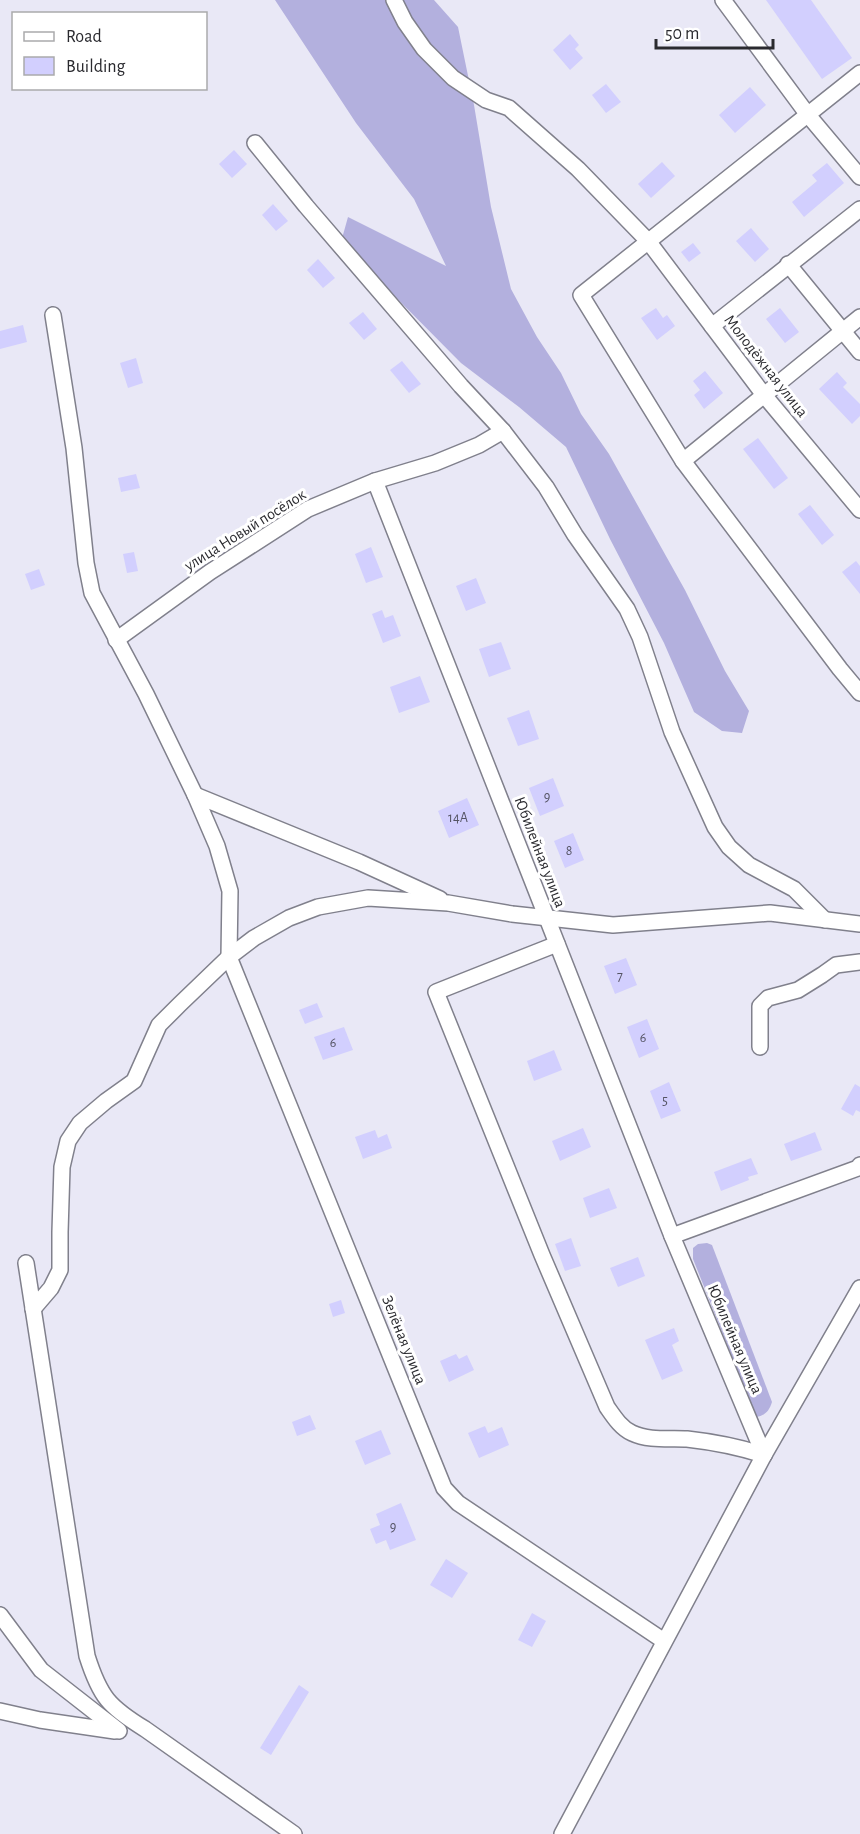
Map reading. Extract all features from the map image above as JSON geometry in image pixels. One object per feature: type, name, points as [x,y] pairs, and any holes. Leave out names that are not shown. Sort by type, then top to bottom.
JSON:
[{"type":"street","name":"Молодёжная улица","points":[[394,0],[405,22],[424,49],[453,78],[486,100],[509,108],[578,168],[648,241],[764,396],[860,510]]},
{"type":"street","points":[[723,0],[807,115],[860,177]]},
{"type":"street","points":[[860,73],[581,295],[683,461],[860,693]]},
{"type":"street","points":[[255,143],[422,341],[503,430],[546,487],[575,535],[627,609],[640,637],[672,732],[715,827],[729,847],[749,865],[794,889],[825,920]]},
{"type":"street","points":[[712,326],[860,209]]},
{"type":"street","points":[[789,264],[860,352]]},
{"type":"street","points":[[53,315],[74,448],[86,563],[92,593],[146,694],[217,846],[230,891],[229,957]]},
{"type":"street","points":[[683,461],[860,317]]},
{"type":"street","name":"улица Новый посёлок","points":[[116,640],[210,572],[308,509],[375,481],[435,463],[478,445],[503,430]]},
{"type":"street","name":"Юбилейная улица","points":[[375,481],[672,1236],[764,1455]]},
{"type":"street","points":[[195,795],[359,862],[448,903]]},
{"type":"street","points":[[33,1310],[51,1288],[60,1270],[62,1167],[68,1141],[80,1123],[134,1081],[159,1025],[229,957],[254,938],[289,918],[318,907],[368,898],[448,903],[512,914],[613,925],[770,912],[860,924]]},
{"type":"street","points":[[557,944],[436,992],[542,1255],[607,1407],[618,1423],[632,1433],[654,1438],[687,1439],[733,1446],[764,1455]]},
{"type":"street","name":"Зелёная улица","points":[[229,957],[444,1488],[458,1503],[664,1641]]},
{"type":"street","points":[[760,1047],[760,1006],[768,998],[798,990],[836,965],[860,962]]},
{"type":"street","points":[[672,1236],[858,1168],[860,1165]]},
{"type":"street","points":[[26,1263],[87,1656],[96,1683],[110,1704],[125,1717],[294,1834]]},
{"type":"street","points":[[562,1834],[764,1455],[854,1311],[860,1288]]},
{"type":"street","points":[[0,1615],[41,1670],[119,1731]]},
{"type":"street","points":[[0,1711],[40,1720],[119,1731],[145,1729]]},
{"type":"shaded area","points":[[275,0],[434,0],[458,27],[491,207],[511,289],[537,337],[561,373],[581,414],[609,454],[685,590],[725,671],[749,711],[742,733],[722,731],[694,712],[664,643],[566,447],[519,407],[461,363],[341,242],[348,217],[446,266],[414,199],[356,123]]},
{"type":"shaded area","points":[[698,1244],[712,1245],[772,1402],[767,1412],[756,1417],[693,1259],[693,1248]]},
{"type":"building","points":[[766,0],[811,0],[852,58],[822,79]]},
{"type":"building","points":[[570,34],[579,45],[575,49],[583,58],[570,70],[553,50]]},
{"type":"building","points":[[606,84],[621,102],[606,113],[592,95]]},
{"type":"building","points":[[750,87],[766,105],[735,133],[719,115]]},
{"type":"building","points":[[234,150],[247,164],[232,178],[219,164]]},
{"type":"building","points":[[662,162],[675,176],[651,198],[638,184]]},
{"type":"building","points":[[827,163],[844,183],[804,217],[792,202],[817,181],[812,175]]},
{"type":"building","points":[[273,204],[288,221],[276,231],[262,215]]},
{"type":"building","points":[[751,228],[769,249],[755,262],[736,241]]},
{"type":"building","points":[[693,243],[701,253],[689,262],[681,252]]},
{"type":"building","points":[[318,259],[335,278],[323,288],[307,270]]},
{"type":"building","points":[[656,308],[663,318],[667,315],[675,326],[657,340],[641,318]]},
{"type":"building","points":[[780,308],[799,332],[785,343],[766,319]]},
{"type":"building","points":[[363,312],[377,329],[364,340],[349,323]]},
{"type":"building","points":[[23,325],[27,342],[0,349],[0,331]]},
{"type":"building","points":[[136,358],[143,383],[128,388],[120,363]]},
{"type":"building","points":[[402,361],[421,384],[409,393],[390,370]]},
{"type":"building","points":[[705,371],[723,393],[704,409],[694,395],[700,390],[693,381]]},
{"type":"building","points":[[837,372],[847,383],[843,387],[860,404],[860,416],[852,424],[819,389]]},
{"type":"building","points":[[758,438],[788,478],[774,489],[743,449]]},
{"type":"building","points":[[136,474],[140,488],[121,492],[118,478]]},
{"type":"building","points":[[810,505],[834,535],[822,545],[798,514]]},
{"type":"building","points":[[371,547],[383,577],[366,583],[355,554]]},
{"type":"building","points":[[134,552],[138,571],[127,573],[123,554]]},
{"type":"building","points":[[856,561],[860,566],[860,594],[842,572]]},
{"type":"building","points":[[39,569],[45,585],[31,590],[25,574]]},
{"type":"building","points":[[476,578],[486,603],[466,611],[456,586]]},
{"type":"building","points":[[382,610],[385,618],[393,615],[401,636],[383,643],[372,614]]},
{"type":"building","points":[[501,642],[511,669],[489,677],[479,649]]},
{"type":"building","points":[[420,676],[430,702],[399,713],[390,687]]},
{"type":"building","points":[[529,710],[539,739],[518,746],[507,718]]},
{"type":"building","points":[[553,778],[564,806],[540,816],[529,788]]},
{"type":"building","points":[[467,798],[479,825],[449,838],[438,811]]},
{"type":"building","points":[[573,833],[584,860],[565,868],[554,841]]},
{"type":"building","points":[[626,958],[637,985],[615,994],[604,966]]},
{"type":"building","points":[[317,1003],[323,1017],[305,1024],[299,1010]]},
{"type":"building","points":[[647,1019],[659,1049],[639,1058],[627,1027]]},
{"type":"building","points":[[344,1027],[353,1050],[323,1060],[314,1037]]},
{"type":"building","points":[[554,1050],[562,1070],[534,1081],[527,1061]]},
{"type":"building","points":[[669,1082],[681,1111],[661,1119],[650,1091]]},
{"type":"building","points":[[855,1084],[860,1087],[860,1112],[856,1110],[853,1116],[841,1109]]},
{"type":"building","points":[[583,1128],[591,1147],[560,1161],[552,1141]]},
{"type":"building","points":[[375,1130],[378,1138],[387,1134],[392,1148],[363,1159],[355,1137]]},
{"type":"building","points":[[815,1132],[822,1150],[791,1161],[784,1144]]},
{"type":"building","points":[[751,1158],[758,1174],[721,1191],[714,1172]]},
{"type":"building","points":[[609,1188],[617,1208],[590,1218],[583,1198]]},
{"type":"building","points":[[571,1238],[581,1266],[565,1271],[555,1244]]},
{"type":"building","points":[[638,1257],[645,1276],[618,1287],[610,1268]]},
{"type":"building","points":[[341,1300],[345,1313],[333,1317],[329,1304]]},
{"type":"building","points":[[674,1328],[679,1341],[672,1345],[683,1371],[662,1380],[645,1340]]},
{"type":"building","points":[[456,1354],[459,1359],[467,1355],[474,1370],[449,1382],[440,1361]]},
{"type":"building","points":[[310,1415],[316,1429],[297,1436],[292,1422]]},
{"type":"building","points":[[485,1426],[488,1433],[502,1427],[509,1445],[479,1458],[468,1433]]},
{"type":"building","points":[[381,1430],[391,1454],[365,1465],[355,1441]]},
{"type":"building","points":[[401,1503],[416,1540],[390,1550],[386,1540],[376,1544],[370,1529],[380,1525],[376,1514]]},
{"type":"building","points":[[446,1559],[468,1573],[452,1598],[430,1585]]},
{"type":"building","points":[[532,1613],[546,1621],[532,1647],[518,1640]]},
{"type":"building","points":[[299,1685],[309,1692],[271,1755],[260,1748]]}]
